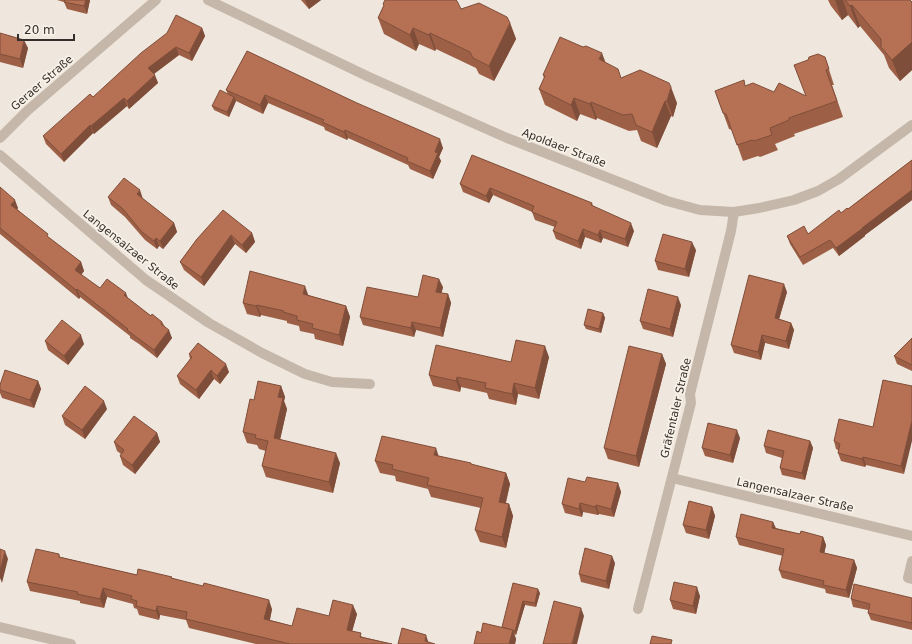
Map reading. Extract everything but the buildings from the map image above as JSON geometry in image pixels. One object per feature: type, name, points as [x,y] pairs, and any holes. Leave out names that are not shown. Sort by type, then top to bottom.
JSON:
[{"type":"street","name":"Geraer Straße","points":[[0,138],[33,106],[156,0]]},
{"type":"street","name":"Apoldaer Straße","points":[[208,0],[369,77],[507,138],[667,201],[700,210],[734,212],[759,208],[794,200],[818,191],[839,179],[912,125]]},
{"type":"street","name":"Langensalzaer Straße","points":[[0,155],[146,280],[209,323],[262,353],[305,374],[332,382],[370,384]]},
{"type":"street","name":"Gräfentaler Straße","points":[[638,609],[691,403],[690,394],[731,231],[734,212]]},
{"type":"street","name":"Langensalzaer Straße","points":[[672,478],[912,536]]},
{"type":"street","points":[[912,561],[908,578],[912,579]]},
{"type":"street","points":[[0,627],[71,644]]}]
